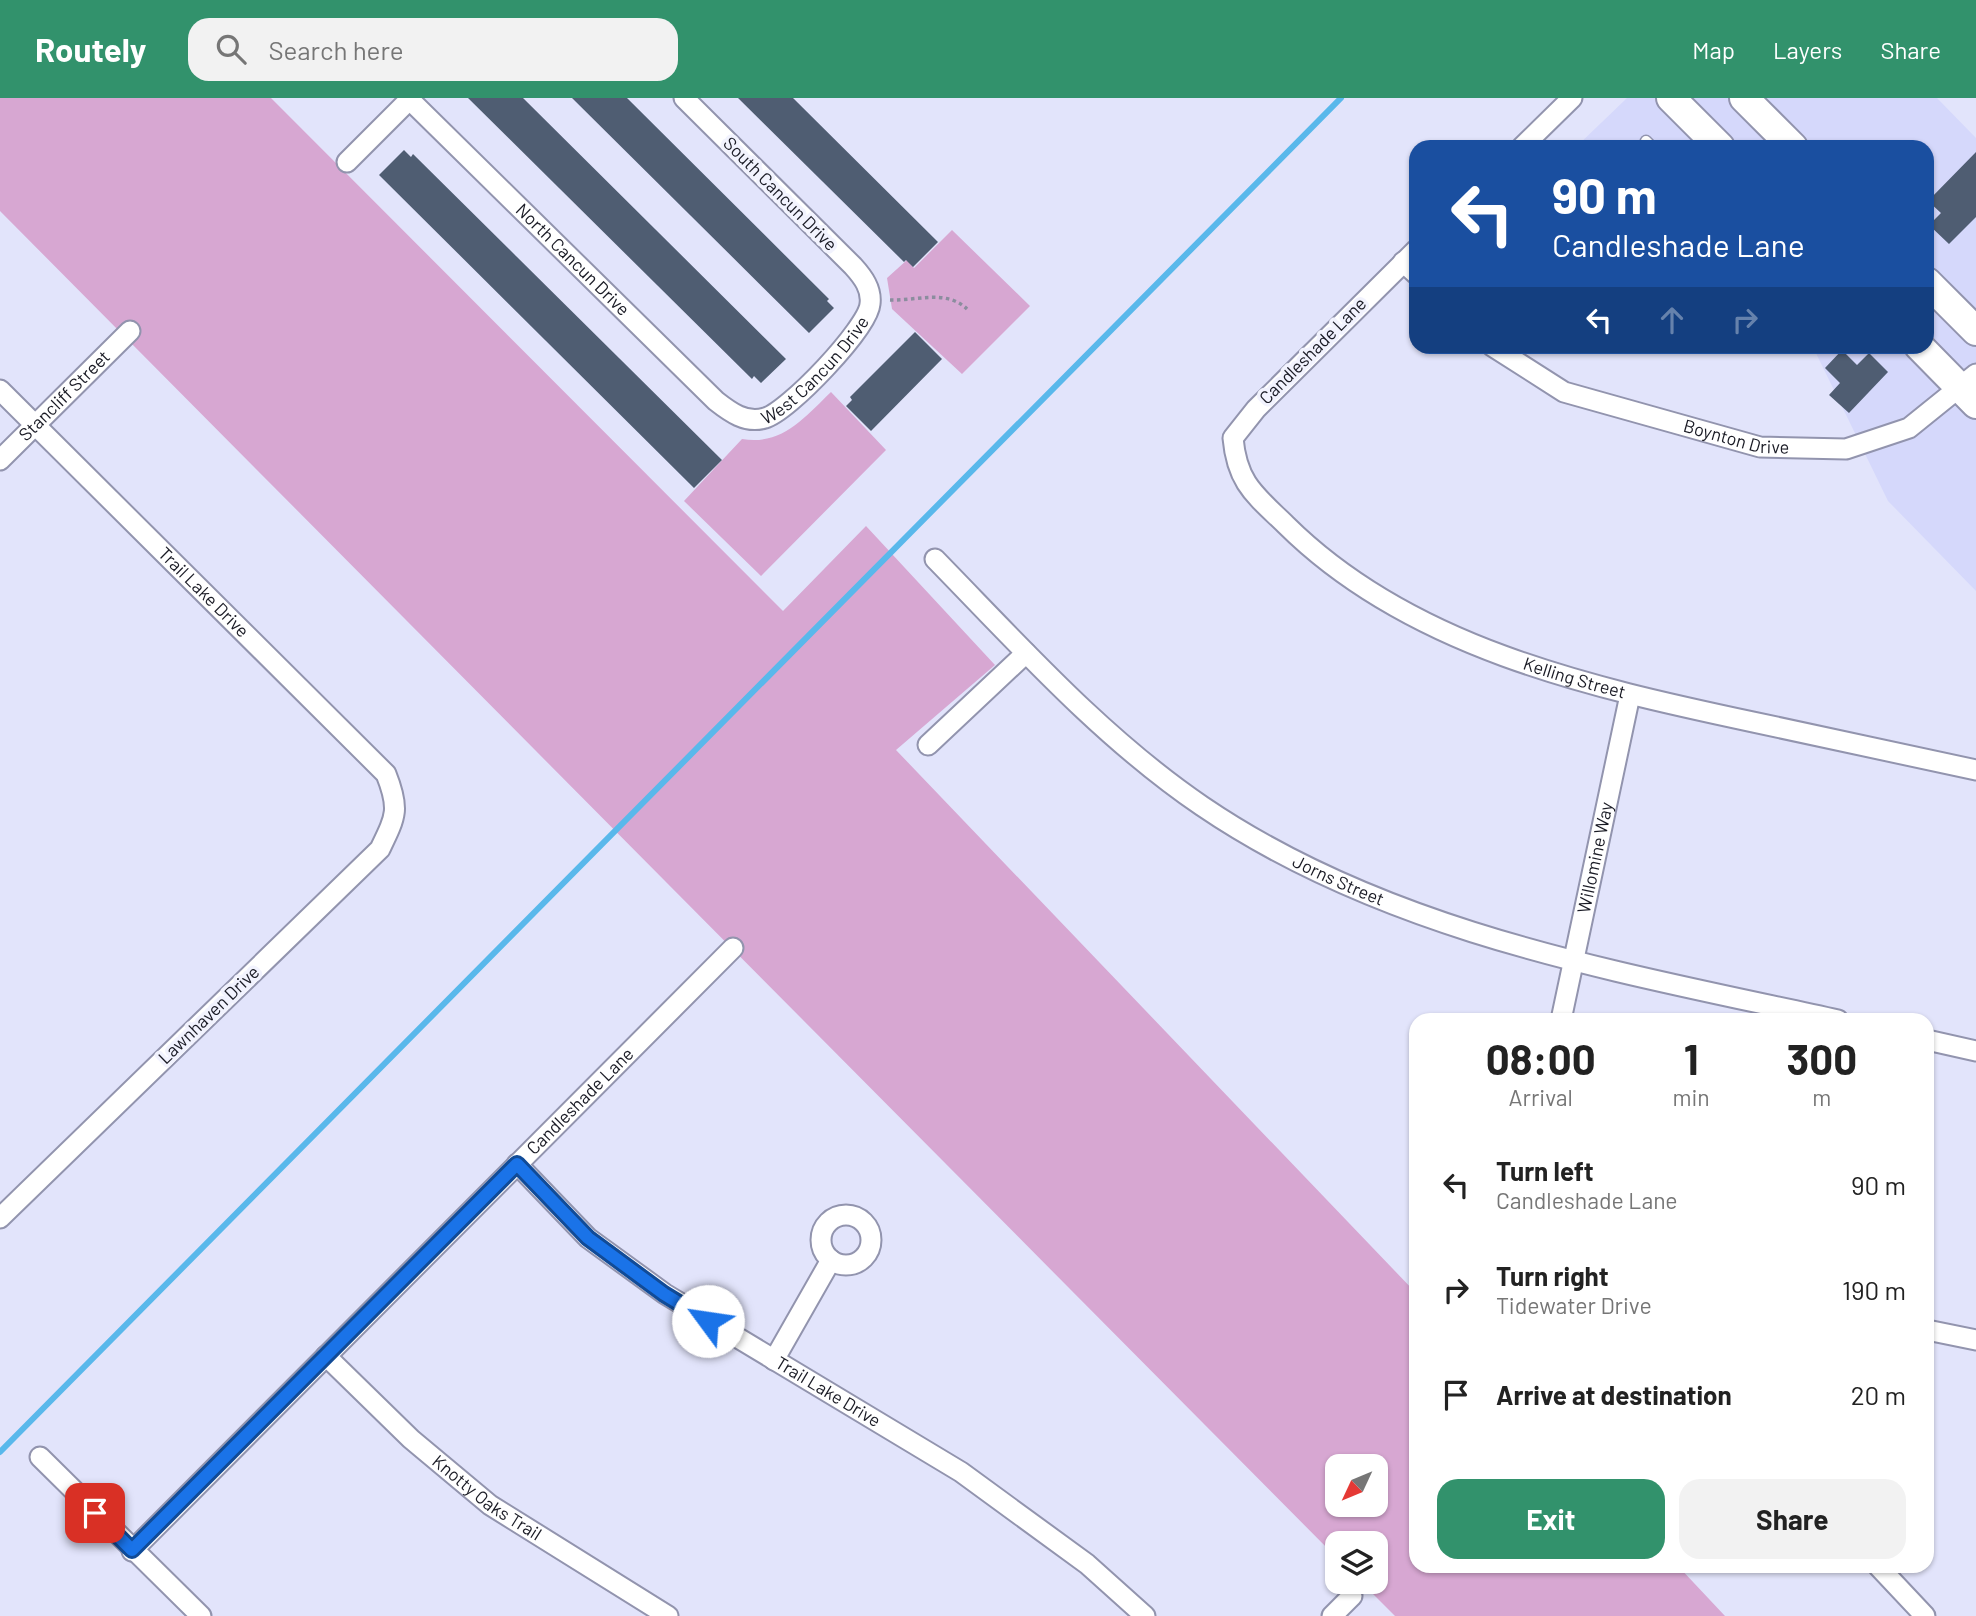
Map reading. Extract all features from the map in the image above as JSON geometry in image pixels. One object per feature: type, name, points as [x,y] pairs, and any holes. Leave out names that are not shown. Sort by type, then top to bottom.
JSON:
[{"type":"main road","points":[[1671,98],[1713,140]]},
{"type":"main road","points":[[1744,98],[1786,140]]},
{"type":"main road","points":[[1934,289],[1976,331]]},
{"type":"main road","points":[[1929,354],[1971,389]]},
{"type":"street","name":"South Cancun Drive","points":[[684,98],[853,266],[867,284],[870,294]]},
{"type":"street","points":[[1529,140],[1572,98]]},
{"type":"street","points":[[347,162],[410,99]]},
{"type":"street","name":"North Cancun Drive","points":[[410,99],[716,401],[738,416]]},
{"type":"street","name":"Candleshade Lane","points":[[1235,464],[1233,438],[1255,409],[1409,264]]},
{"type":"street","name":"West Cancun Drive","points":[[738,416],[756,420],[783,409],[857,333],[867,316],[870,294]]},
{"type":"street","name":"Stancliff Street","points":[[0,460],[130,331]]},
{"type":"street","name":"Boynton Drive","points":[[1504,354],[1564,393],[1760,447],[1846,449],[1909,428],[1971,389]]},
{"type":"street","name":"Trail Lake Drive","points":[[0,390],[386,774],[397,800]]},
{"type":"street","name":"Kelling Street","points":[[1235,464],[1253,493],[1298,537],[1353,582],[1453,638],[1630,695],[1976,770]]},
{"type":"street","name":"Jorns Street","points":[[935,559],[1026,653],[1119,740],[1202,806],[1316,872],[1409,912],[1573,962],[1806,1013]]},
{"type":"street","points":[[928,745],[1026,653]]},
{"type":"street","name":"Willomine Way","points":[[1562,1013],[1630,695]]},
{"type":"street","name":"Lawnhaven Drive","points":[[0,1218],[380,849],[392,824],[397,800]]},
{"type":"street","name":"Candleshade Lane","points":[[132,1550],[733,948]]},
{"type":"street","points":[[1934,1042],[1976,1051]]},
{"type":"street","name":"Trail Lake Drive","points":[[517,1164],[588,1238],[664,1294],[961,1472],[1087,1564],[1145,1616]]},
{"type":"street","points":[[774,1360],[831,1260]]},
{"type":"street","points":[[1934,1331],[1976,1340]]},
{"type":"street","name":"Knotty Oaks Trail","points":[[326,1356],[411,1439],[490,1505],[668,1616]]},
{"type":"street","points":[[40,1457],[201,1616]]},
{"type":"street","points":[[1885,1573],[1925,1616]]},
{"type":"street","points":[[1332,1616],[1352,1596]]},
{"type":"path","points":[[890,300],[938,297],[955,301],[967,309]]},
{"type":"shaded area","points":[[0,98],[271,98],[783,611],[866,526],[995,665],[896,750],[1409,1286],[1409,1573],[1685,1573],[1725,1616],[1395,1616],[1373,1594],[1388,1594],[1388,1531],[1325,1531],[1325,1546],[0,211]]},
{"type":"shaded area","points":[[1627,98],[1937,98],[1976,138],[1976,591],[1888,501],[1816,354],[1934,354],[1934,140],[1583,140]]},
{"type":"shaded area","points":[[952,230],[1030,306],[962,374],[892,309],[887,278],[907,260],[914,268]]},
{"type":"shaded area","points":[[831,392],[886,450],[761,576],[684,501],[742,439],[756,440],[781,434],[802,420]]},
{"type":"building","points":[[468,98],[523,98],[786,359],[761,383],[754,376],[752,379]]},
{"type":"building","points":[[572,98],[627,98],[829,299],[827,301],[834,308],[809,333]]},
{"type":"building","points":[[738,98],[793,98],[938,242],[913,267],[906,260],[904,262]]},
{"type":"building","points":[[404,150],[411,157],[413,154],[722,460],[694,488],[379,175]]},
{"type":"building","points":[[1976,152],[1976,217],[1949,244],[1934,230],[1934,220],[1941,213],[1934,207],[1934,195]]},
{"type":"building","points":[[915,332],[942,359],[871,431],[846,406],[852,400],[850,397]]},
{"type":"building","points":[[1838,354],[1846,354],[1857,365],[1870,354],[1888,372],[1849,413],[1829,395],[1840,383],[1825,368]]},
{"type":"waterway","points":[[0,1452],[1341,98]]},
{"type":"route","points":[[95,1513],[132,1550],[517,1164],[588,1238],[664,1294],[708,1321]]}]
